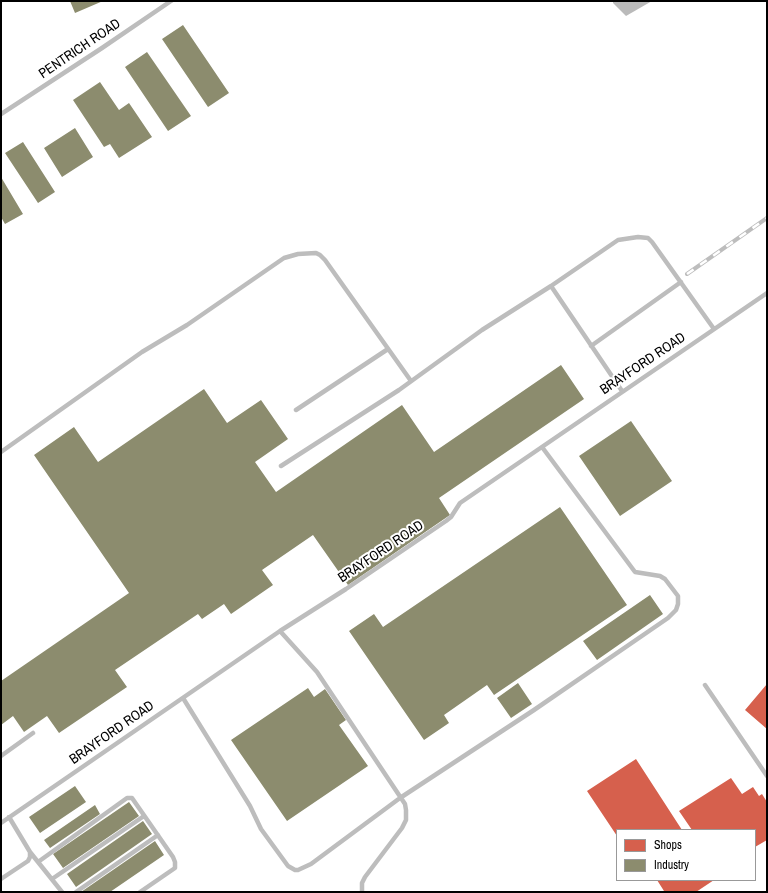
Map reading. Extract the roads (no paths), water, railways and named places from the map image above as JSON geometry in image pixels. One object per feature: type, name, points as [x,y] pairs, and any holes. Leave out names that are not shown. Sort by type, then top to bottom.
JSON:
[{"type":"lane","name":"PENTRICH ROAD","points":[[1,114],[171,1]]},
{"type":"lane","points":[[281,466],[411,381],[482,330],[551,286],[618,240],[632,237],[648,238],[714,329]]},
{"type":"lane","points":[[1,452],[142,352],[187,325],[284,258],[291,255],[310,253],[320,255],[411,381]]},
{"type":"lane","points":[[591,346],[680,282]]},
{"type":"lane","points":[[551,286],[622,391]]},
{"type":"lane","name":"BRAYFORD ROAD","points":[[1,823],[280,631],[346,589],[446,521],[451,517],[460,503],[767,293]]},
{"type":"lane","points":[[296,410],[388,349]]},
{"type":"lane","points":[[183,698],[250,806],[261,829],[288,866],[298,870],[311,864],[400,798],[540,706],[668,618],[676,610],[678,596],[666,579],[660,576],[635,572],[542,447]]},
{"type":"lane","points":[[280,631],[317,672],[404,804],[406,810],[404,824],[365,877],[362,883],[362,892]]},
{"type":"lane","points":[[705,686],[767,776]]},
{"type":"lane","points":[[1,756],[33,733]]},
{"type":"lane","points":[[38,862],[126,798],[132,798],[175,862],[175,868],[140,892]]},
{"type":"lane","points":[[52,879],[144,816]]},
{"type":"lane","points":[[9,817],[30,852],[62,892]]},
{"type":"lane","points":[[76,892],[158,835]]},
{"type":"lane","points":[[1,880],[28,861],[30,852]]},
{"type":"railway","points":[[687,274],[767,218]]}]
